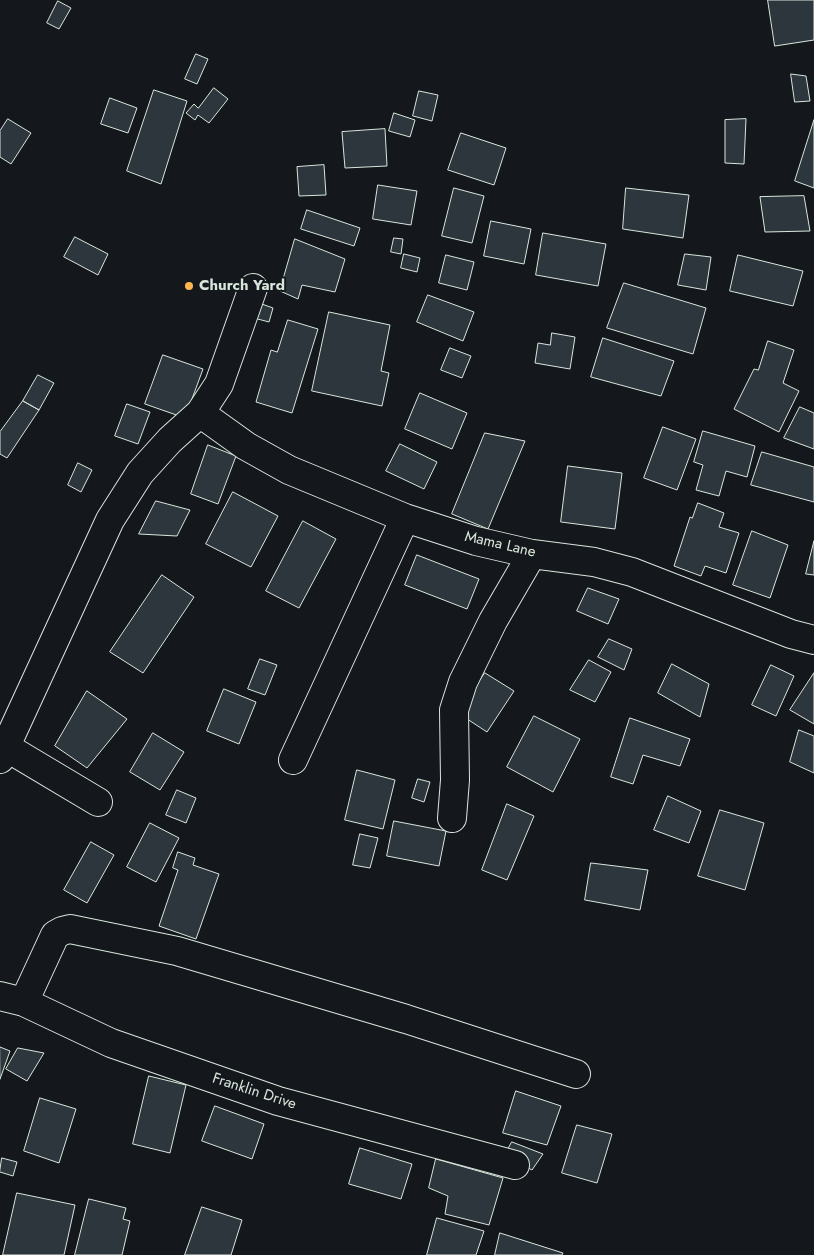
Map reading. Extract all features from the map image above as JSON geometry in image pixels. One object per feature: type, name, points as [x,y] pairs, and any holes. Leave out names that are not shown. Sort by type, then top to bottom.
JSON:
[{"type":"street","points":[[98,802],[3,753],[110,520],[140,473],[170,440],[200,414],[219,384],[253,288]]},
{"type":"street","name":"Mama Lane","points":[[200,414],[246,446],[289,470],[405,518],[476,541],[532,554],[594,562],[632,572],[791,634],[814,640]]},
{"type":"street","points":[[293,760],[405,518]]},
{"type":"street","points":[[452,818],[455,780],[454,710],[463,682],[493,621],[532,554]]},
{"type":"street","points":[[12,999],[55,935],[70,929],[178,952],[406,1019],[576,1074]]},
{"type":"street","name":"Franklin Drive","points":[[12,999],[111,1043],[278,1101],[515,1165]]},
{"type":"building","points":[[768,0],[814,0],[814,40],[775,46]]},
{"type":"building","points":[[58,1],[71,8],[59,29],[47,23]]},
{"type":"building","points":[[196,54],[208,59],[197,84],[185,79]]},
{"type":"building","points":[[791,74],[806,76],[810,101],[795,102]]},
{"type":"building","points":[[214,88],[228,99],[209,123],[198,115],[195,120],[186,113],[194,104],[198,108]]},
{"type":"building","points":[[154,90],[187,101],[161,184],[127,171]]},
{"type":"building","points":[[419,91],[438,95],[432,121],[413,116]]},
{"type":"building","points":[[110,98],[137,108],[128,133],[101,124]]},
{"type":"building","points":[[394,113],[415,120],[410,137],[389,131]]},
{"type":"building","points":[[8,119],[31,133],[11,164],[0,157],[0,131]]},
{"type":"building","points":[[746,119],[744,164],[725,163],[725,120]]},
{"type":"building","points":[[814,120],[814,188],[795,181]]},
{"type":"building","points":[[385,129],[387,166],[345,168],[342,132]]},
{"type":"building","points":[[461,133],[506,148],[494,185],[448,170]]},
{"type":"building","points":[[324,165],[326,195],[299,196],[297,167]]},
{"type":"building","points":[[378,185],[417,191],[411,225],[373,219]]},
{"type":"building","points":[[454,188],[484,196],[472,243],[442,236]]},
{"type":"building","points":[[626,188],[689,195],[683,238],[623,229]]},
{"type":"building","points":[[804,196],[810,231],[765,232],[760,197]]},
{"type":"building","points":[[307,210],[360,228],[354,246],[301,229]]},
{"type":"building","points":[[491,221],[531,229],[524,264],[484,256]]},
{"type":"building","points":[[543,233],[606,244],[598,286],[536,275]]},
{"type":"building","points":[[75,237],[108,254],[98,275],[64,257]]},
{"type":"building","points":[[394,238],[403,239],[401,254],[391,252]]},
{"type":"building","points":[[295,239],[345,259],[335,292],[302,285],[298,299],[280,291]]},
{"type":"building","points":[[404,254],[420,258],[417,272],[401,268]]},
{"type":"building","points":[[685,254],[711,257],[706,290],[678,285]]},
{"type":"building","points":[[446,255],[474,262],[467,290],[439,283]]},
{"type":"building","points":[[738,255],[803,271],[793,306],[730,291]]},
{"type":"building","points":[[624,283],[706,308],[693,354],[607,328]]},
{"type":"building","points":[[428,295],[474,312],[463,341],[417,322]]},
{"type":"building","points":[[259,303],[273,308],[269,322],[254,318]]},
{"type":"building","points":[[329,312],[390,325],[381,371],[389,373],[382,406],[312,391]]},
{"type":"building","points":[[288,320],[318,329],[292,413],[256,402],[271,350],[277,352]]},
{"type":"building","points":[[552,333],[575,337],[570,369],[535,363],[538,343],[550,345]]},
{"type":"building","points":[[603,338],[674,361],[661,396],[591,377]]},
{"type":"building","points":[[768,341],[794,350],[783,383],[799,391],[779,432],[734,409],[754,369],[758,370]]},
{"type":"building","points":[[450,348],[471,356],[462,378],[441,370]]},
{"type":"building","points":[[163,355],[203,369],[185,418],[145,404]]},
{"type":"building","points":[[38,375],[54,383],[39,410],[23,401]]},
{"type":"building","points":[[420,393],[467,413],[452,449],[405,429]]},
{"type":"building","points":[[23,401],[39,410],[7,458],[0,454],[0,432]]},
{"type":"building","points":[[127,404],[150,412],[138,444],[115,436]]},
{"type":"building","points":[[800,407],[814,413],[814,449],[784,438]]},
{"type":"building","points":[[663,427],[696,439],[677,490],[644,478]]},
{"type":"building","points":[[703,431],[755,446],[747,477],[726,471],[719,496],[696,490],[703,465],[694,462]]},
{"type":"building","points":[[485,433],[525,441],[488,529],[452,514]]},
{"type":"building","points":[[400,444],[437,462],[424,489],[386,471]]},
{"type":"building","points":[[208,445],[236,456],[218,504],[191,494]]},
{"type":"building","points":[[762,452],[814,467],[814,502],[751,485]]},
{"type":"building","points":[[78,463],[92,470],[81,492],[68,485]]},
{"type":"building","points":[[568,466],[622,473],[615,529],[561,522]]},
{"type":"building","points":[[233,492],[278,516],[251,567],[206,544]]},
{"type":"building","points":[[156,501],[190,510],[177,536],[139,534]]},
{"type":"building","points":[[698,503],[724,513],[719,527],[739,533],[726,573],[705,566],[701,576],[674,566],[690,517],[692,518]]},
{"type":"building","points":[[303,521],[336,539],[299,608],[266,591]]},
{"type":"building","points":[[752,531],[788,545],[770,598],[733,585]]},
{"type":"building","points":[[814,541],[814,575],[806,574]]},
{"type":"building","points":[[417,555],[479,579],[467,609],[405,585]]},
{"type":"building","points":[[162,575],[194,597],[143,673],[110,652]]},
{"type":"building","points":[[588,588],[619,599],[608,624],[577,611]]},
{"type":"building","points":[[609,639],[632,649],[624,670],[598,657]]},
{"type":"building","points":[[260,659],[277,665],[265,695],[248,689]]},
{"type":"building","points":[[589,660],[611,672],[595,702],[570,690]]},
{"type":"building","points":[[672,664],[709,684],[700,717],[658,693]]},
{"type":"building","points":[[771,665],[794,676],[776,716],[752,705]]},
{"type":"building","points":[[485,673],[514,691],[487,732],[458,713]]},
{"type":"building","points":[[814,673],[814,724],[790,710]]},
{"type":"building","points":[[224,689],[256,702],[239,744],[207,731]]},
{"type":"building","points":[[87,691],[127,719],[87,768],[55,746]]},
{"type":"building","points":[[534,716],[580,739],[553,792],[507,767]]},
{"type":"building","points":[[630,718],[690,739],[680,766],[643,755],[633,784],[611,777]]},
{"type":"building","points":[[799,730],[814,736],[814,773],[790,762]]},
{"type":"building","points":[[153,733],[184,752],[160,790],[130,772]]},
{"type":"building","points":[[357,770],[395,780],[383,829],[345,820]]},
{"type":"building","points":[[418,779],[430,782],[424,802],[412,798]]},
{"type":"building","points":[[177,790],[196,798],[186,823],[166,815]]},
{"type":"building","points":[[668,796],[701,811],[689,843],[654,830]]},
{"type":"building","points":[[507,804],[534,816],[507,880],[482,870]]},
{"type":"building","points":[[720,810],[764,823],[745,890],[698,876]]},
{"type":"building","points":[[394,821],[446,831],[439,866],[387,856]]},
{"type":"building","points":[[150,823],[179,838],[156,882],[127,867]]},
{"type":"building","points":[[360,834],[378,838],[370,868],[353,865]]},
{"type":"building","points":[[91,842],[114,855],[87,903],[64,890]]},
{"type":"building","points":[[178,852],[195,858],[193,865],[219,874],[196,939],[159,926],[178,870],[173,868]]},
{"type":"building","points":[[591,863],[648,870],[640,910],[585,900]]},
{"type":"building","points":[[0,1047],[10,1051],[0,1079]]},
{"type":"building","points":[[18,1048],[44,1053],[27,1081],[6,1069]]},
{"type":"building","points":[[149,1076],[186,1085],[170,1153],[133,1144]]},
{"type":"building","points":[[516,1091],[561,1106],[547,1145],[503,1133]]},
{"type":"building","points":[[40,1098],[76,1109],[59,1163],[24,1151]]},
{"type":"building","points":[[215,1106],[264,1124],[252,1159],[202,1141]]},
{"type":"building","points":[[577,1125],[612,1134],[597,1183],[562,1173]]},
{"type":"building","points":[[512,1142],[543,1154],[532,1170],[505,1155]]},
{"type":"building","points":[[360,1148],[412,1164],[401,1199],[349,1184]]},
{"type":"building","points":[[2,1158],[17,1162],[13,1176],[0,1172]]},
{"type":"building","points":[[436,1159],[503,1178],[489,1225],[445,1214],[448,1196],[429,1188]]},
{"type":"building","points":[[17,1193],[75,1205],[64,1255],[3,1255]]},
{"type":"building","points":[[89,1199],[126,1208],[123,1219],[130,1221],[122,1255],[75,1255]]},
{"type":"building","points":[[202,1207],[242,1220],[231,1255],[185,1255]]},
{"type":"building","points":[[437,1218],[484,1231],[476,1255],[427,1255]]},
{"type":"building","points":[[500,1233],[563,1253],[562,1255],[495,1255]]},
{"type":"place","name":"Church Yard","points":[[189,286]]}]
